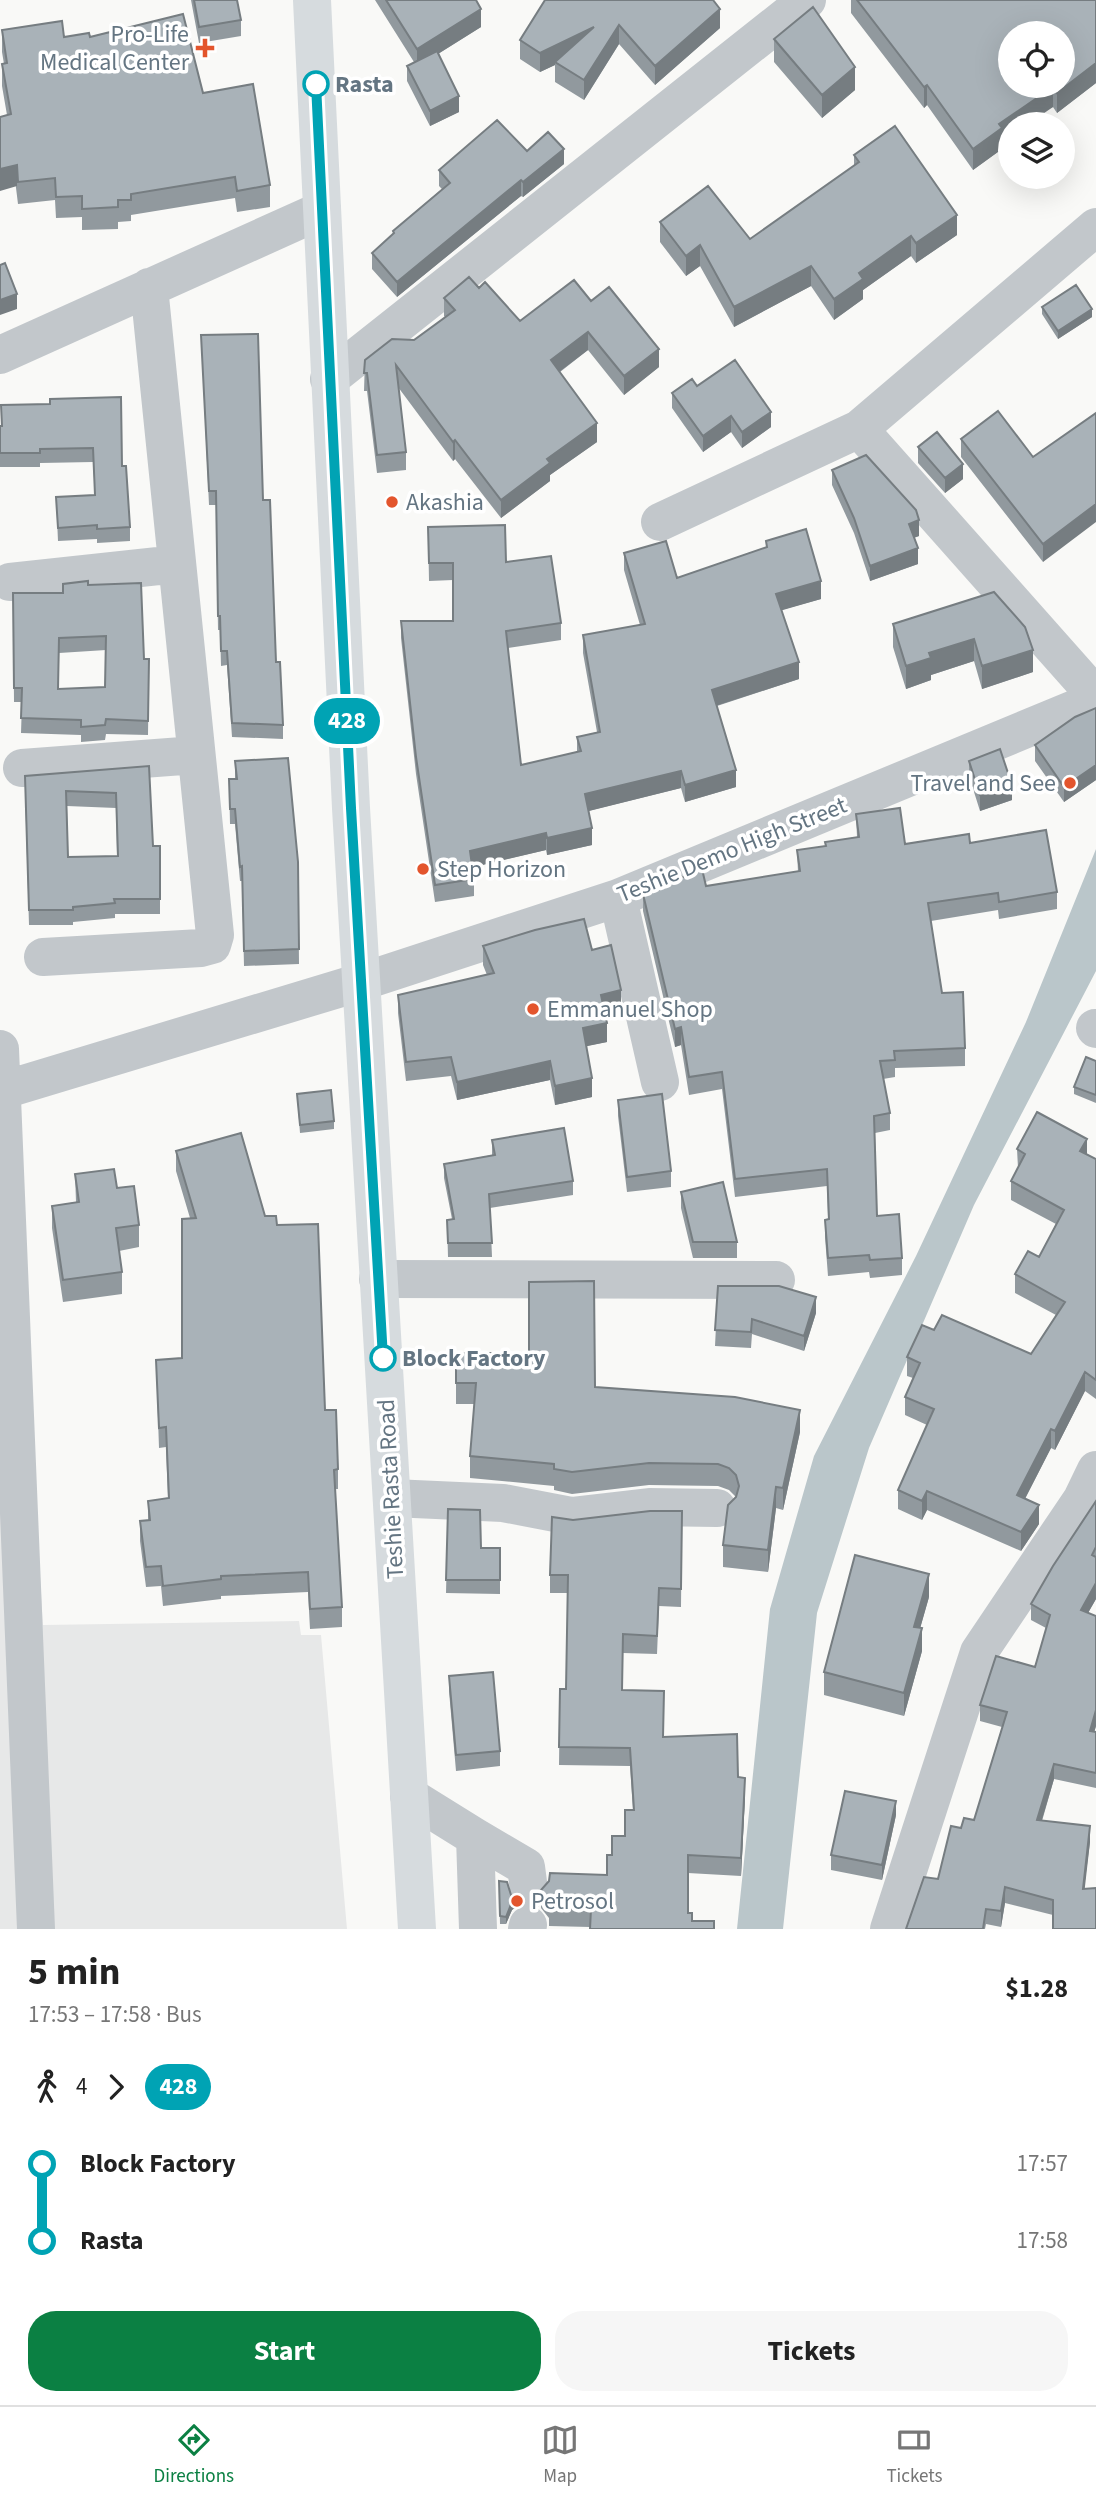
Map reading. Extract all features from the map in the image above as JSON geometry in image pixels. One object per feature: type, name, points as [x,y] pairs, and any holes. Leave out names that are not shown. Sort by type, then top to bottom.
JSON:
[{"type":"main road","name":"Teshie Rasta Road","points":[[312,0],[361,982],[417,1929]]},
{"type":"street","points":[[329,379],[807,0]]},
{"type":"street","points":[[0,355],[322,210]]},
{"type":"street","points":[[660,522],[859,429],[1096,227]]},
{"type":"street","points":[[43,957],[201,948],[212,945],[215,935],[149,287]]},
{"type":"street","points":[[859,429],[1096,698]]},
{"type":"street","points":[[10,582],[177,564]]},
{"type":"street","name":"Teshie Demo High Street","points":[[2,1090],[361,982],[618,898],[1096,698]]},
{"type":"street","points":[[22,768],[196,755]]},
{"type":"street","points":[[618,898],[660,1082]]},
{"type":"street","points":[[0,1049],[8,1406],[36,1929]]},
{"type":"street","points":[[378,1279],[776,1280]]},
{"type":"street","points":[[889,1929],[979,1652],[1082,1499],[1096,1470]]},
{"type":"street","points":[[392,1498],[503,1503],[571,1516],[649,1507],[717,1508]]},
{"type":"street","points":[[409,1796],[526,1867],[528,1915]]},
{"type":"street","points":[[475,1838],[478,1929]]},
{"type":"shaded area","points":[[1096,849],[1096,971],[974,1205],[869,1448],[817,1613],[783,1929],[737,1929],[770,1609],[814,1456],[916,1256],[1026,1022]]},
{"type":"shaded area","points":[[11,1106],[43,1625],[299,1621],[301,1635],[321,1635],[347,1929],[0,1929],[0,1110]]},
{"type":"building","points":[[194,0],[237,0],[241,20],[199,27]]},
{"type":"building","points":[[386,0],[476,0],[481,9],[417,49]]},
{"type":"building","points":[[545,0],[713,0],[720,9],[655,66],[619,25],[584,80],[555,62],[594,27],[540,53],[520,40]]},
{"type":"building","points":[[857,0],[1096,0],[1096,63],[1075,79],[1075,21],[998,21],[998,98],[1037,98],[1017,112],[998,112],[998,131],[973,149],[927,85],[924,87]]},
{"type":"building","points":[[813,7],[855,67],[822,95],[774,39]]},
{"type":"building","points":[[183,14],[203,93],[253,84],[270,185],[237,191],[235,177],[131,194],[131,200],[118,200],[118,207],[82,209],[82,196],[56,197],[55,178],[18,182],[17,165],[0,169],[0,117],[11,114],[2,64],[7,63],[2,30],[62,21],[64,37],[89,33],[90,37]]},
{"type":"building","points":[[437,51],[459,96],[430,111],[407,66]]},
{"type":"building","points":[[497,120],[527,151],[548,132],[564,149],[523,182],[521,180],[397,282],[372,253],[394,233],[393,231],[450,183],[439,170]]},
{"type":"building","points":[[895,126],[957,215],[916,243],[911,236],[859,273],[863,279],[834,299],[811,266],[734,307],[700,245],[686,256],[660,222],[708,186],[750,239],[859,162],[854,155]]},
{"type":"building","points":[[5,263],[17,294],[0,300],[0,265]]},
{"type":"building","points":[[469,277],[479,288],[485,282],[520,321],[574,280],[591,301],[609,287],[659,349],[624,376],[588,332],[551,360],[597,423],[547,459],[550,463],[501,500],[455,440],[453,442],[396,365],[406,452],[377,455],[367,373],[364,373],[365,360],[392,339],[414,340],[455,310],[444,298]]},
{"type":"building","points":[[1076,285],[1092,309],[1058,331],[1042,307]]},
{"type":"building","points":[[258,334],[263,500],[270,500],[276,662],[280,662],[283,725],[232,723],[227,651],[221,651],[218,616],[216,491],[209,491],[201,335]]},
{"type":"building","points":[[735,360],[771,412],[742,432],[731,416],[703,436],[672,393],[692,379],[697,386]]},
{"type":"building","points":[[121,397],[122,466],[126,466],[130,527],[97,529],[97,525],[58,528],[56,497],[95,495],[93,448],[40,449],[40,453],[0,453],[1,405],[50,404],[50,399]]},
{"type":"building","points":[[998,411],[1033,457],[1096,413],[1096,504],[1043,544],[961,439]]},
{"type":"building","points":[[937,432],[963,464],[945,478],[918,447]]},
{"type":"building","points":[[866,455],[916,510],[919,520],[909,524],[918,548],[870,566],[854,518],[832,470]]},
{"type":"building","points":[[505,525],[506,562],[551,556],[561,623],[506,631],[521,765],[581,751],[577,737],[600,732],[583,635],[645,624],[624,553],[666,541],[677,578],[767,547],[766,541],[806,529],[821,581],[776,594],[799,662],[712,690],[736,770],[685,785],[681,771],[585,794],[592,828],[547,838],[546,833],[470,851],[474,879],[435,885],[416,757],[401,621],[453,621],[453,563],[429,563],[428,527]]},
{"type":"building","points":[[88,581],[88,585],[141,583],[144,659],[149,659],[148,721],[106,719],[105,725],[81,727],[81,720],[21,718],[22,688],[14,688],[13,593],[63,593],[63,584]],"holes":[[[106,636],[105,687],[58,689],[59,638]]]},
{"type":"building","points":[[994,592],[1025,627],[1033,650],[982,666],[974,639],[929,653],[931,658],[906,666],[893,624]]},
{"type":"building","points":[[1096,708],[1096,765],[1064,787],[1035,745],[1075,717]]},
{"type":"building","points":[[1000,749],[1012,785],[980,795],[969,761]]},
{"type":"building","points":[[288,758],[298,862],[299,949],[244,951],[242,866],[240,867],[235,809],[230,809],[229,779],[237,779],[235,761]]},
{"type":"building","points":[[149,766],[153,846],[160,846],[160,899],[114,899],[115,903],[73,907],[73,910],[29,910],[25,776]],"holes":[[[66,791],[116,793],[118,856],[68,857]]]},
{"type":"building","points":[[900,808],[905,844],[969,834],[970,843],[1046,830],[1057,892],[999,902],[998,893],[928,903],[942,993],[963,992],[965,1048],[894,1051],[895,1060],[880,1061],[890,1113],[874,1116],[877,1216],[899,1214],[902,1258],[870,1260],[869,1255],[828,1258],[825,1220],[829,1219],[827,1169],[735,1179],[722,1072],[689,1077],[681,1027],[675,1029],[643,894],[702,869],[706,886],[800,871],[797,850],[859,837],[856,814]]},
{"type":"building","points":[[584,919],[592,950],[611,945],[621,990],[601,995],[607,1023],[583,1028],[592,1078],[555,1086],[550,1061],[457,1082],[451,1057],[406,1062],[398,995],[494,973],[483,946]]},
{"type":"building","points":[[1086,1057],[1096,1061],[1096,1095],[1074,1087]]},
{"type":"building","points":[[331,1090],[334,1121],[300,1125],[297,1094]]},
{"type":"building","points":[[662,1094],[671,1171],[627,1177],[618,1100]]},
{"type":"building","points":[[1037,1112],[1087,1139],[1080,1151],[1096,1159],[1096,1380],[1085,1372],[1055,1431],[1051,1429],[1017,1495],[1039,1505],[1021,1532],[927,1491],[922,1501],[898,1490],[934,1409],[905,1397],[920,1363],[907,1357],[922,1325],[934,1330],[942,1315],[1031,1354],[1065,1302],[1015,1274],[1028,1251],[1039,1257],[1064,1210],[1011,1181],[1025,1154],[1017,1149]]},
{"type":"building","points":[[564,1128],[573,1181],[489,1194],[492,1243],[448,1243],[447,1220],[454,1219],[444,1164],[495,1155],[492,1140]]},
{"type":"building","points":[[241,1133],[265,1216],[276,1216],[277,1225],[318,1224],[325,1410],[336,1410],[338,1469],[334,1470],[342,1607],[310,1609],[308,1572],[221,1576],[221,1579],[163,1586],[161,1566],[146,1567],[140,1521],[150,1520],[148,1501],[169,1498],[166,1427],[159,1428],[156,1360],[182,1358],[182,1219],[196,1218],[176,1151]]},
{"type":"building","points":[[114,1169],[117,1188],[134,1186],[139,1225],[116,1228],[122,1272],[63,1280],[52,1206],[79,1202],[75,1174]]},
{"type":"building","points":[[723,1182],[737,1242],[693,1242],[681,1192]]},
{"type":"building","points":[[594,1281],[595,1387],[735,1397],[800,1410],[783,1488],[776,1487],[768,1550],[723,1545],[728,1505],[736,1497],[739,1486],[736,1475],[729,1468],[718,1464],[649,1463],[572,1472],[554,1469],[554,1464],[470,1456],[476,1383],[456,1383],[456,1353],[529,1353],[529,1282]]},
{"type":"building","points":[[718,1286],[779,1286],[816,1297],[804,1336],[752,1319],[751,1332],[715,1330]]},
{"type":"building","points":[[1096,1501],[1096,1547],[1092,1555],[1096,1557],[1096,1583],[1081,1610],[1096,1616],[1096,1710],[1090,1731],[1096,1732],[1096,1773],[1054,1764],[1037,1820],[1090,1826],[1083,1889],[1096,1888],[1096,1929],[1053,1929],[1053,1900],[1005,1887],[1001,1911],[986,1909],[983,1929],[906,1929],[924,1877],[938,1879],[951,1826],[961,1828],[964,1818],[974,1820],[1007,1712],[980,1705],[996,1656],[1035,1667],[1050,1615],[1031,1604]]},
{"type":"building","points":[[448,1509],[480,1510],[481,1548],[500,1548],[500,1580],[446,1580]]},
{"type":"building","points":[[650,1511],[682,1511],[681,1589],[659,1588],[657,1636],[623,1634],[622,1690],[664,1691],[663,1737],[737,1734],[738,1777],[745,1778],[741,1858],[688,1855],[688,1913],[692,1913],[692,1921],[714,1921],[714,1929],[590,1929],[591,1909],[549,1908],[549,1900],[541,1890],[549,1881],[550,1873],[607,1875],[607,1855],[612,1855],[612,1836],[625,1836],[625,1810],[634,1810],[630,1748],[559,1747],[560,1689],[566,1689],[568,1575],[550,1575],[552,1517],[573,1520]]},
{"type":"building","points":[[855,1555],[929,1574],[914,1627],[922,1628],[904,1693],[824,1672]]},
{"type":"building","points":[[493,1672],[500,1751],[456,1755],[449,1676]]},
{"type":"building","points":[[845,1791],[896,1801],[882,1865],[831,1855]]},
{"type":"building","points":[[499,1881],[507,1882],[511,1895],[516,1899],[506,1917],[500,1916]]},
{"type":"bus line","name":"428","points":[[316,84],[351,808],[383,1358]]},
{"type":"place","name":"Pro-Life Medical Center","points":[[205,48]]},
{"type":"place","name":"Rasta","points":[[316,84]]},
{"type":"place","name":"Akashia","points":[[392,502]]},
{"type":"place","name":"Travel and See","points":[[1070,783]]},
{"type":"place","name":"Step Horizon","points":[[423,869]]},
{"type":"place","name":"Emmanuel Shop","points":[[533,1009]]},
{"type":"place","name":"Block Factory","points":[[383,1358]]},
{"type":"place","name":"Petrosol","points":[[517,1901]]}]
